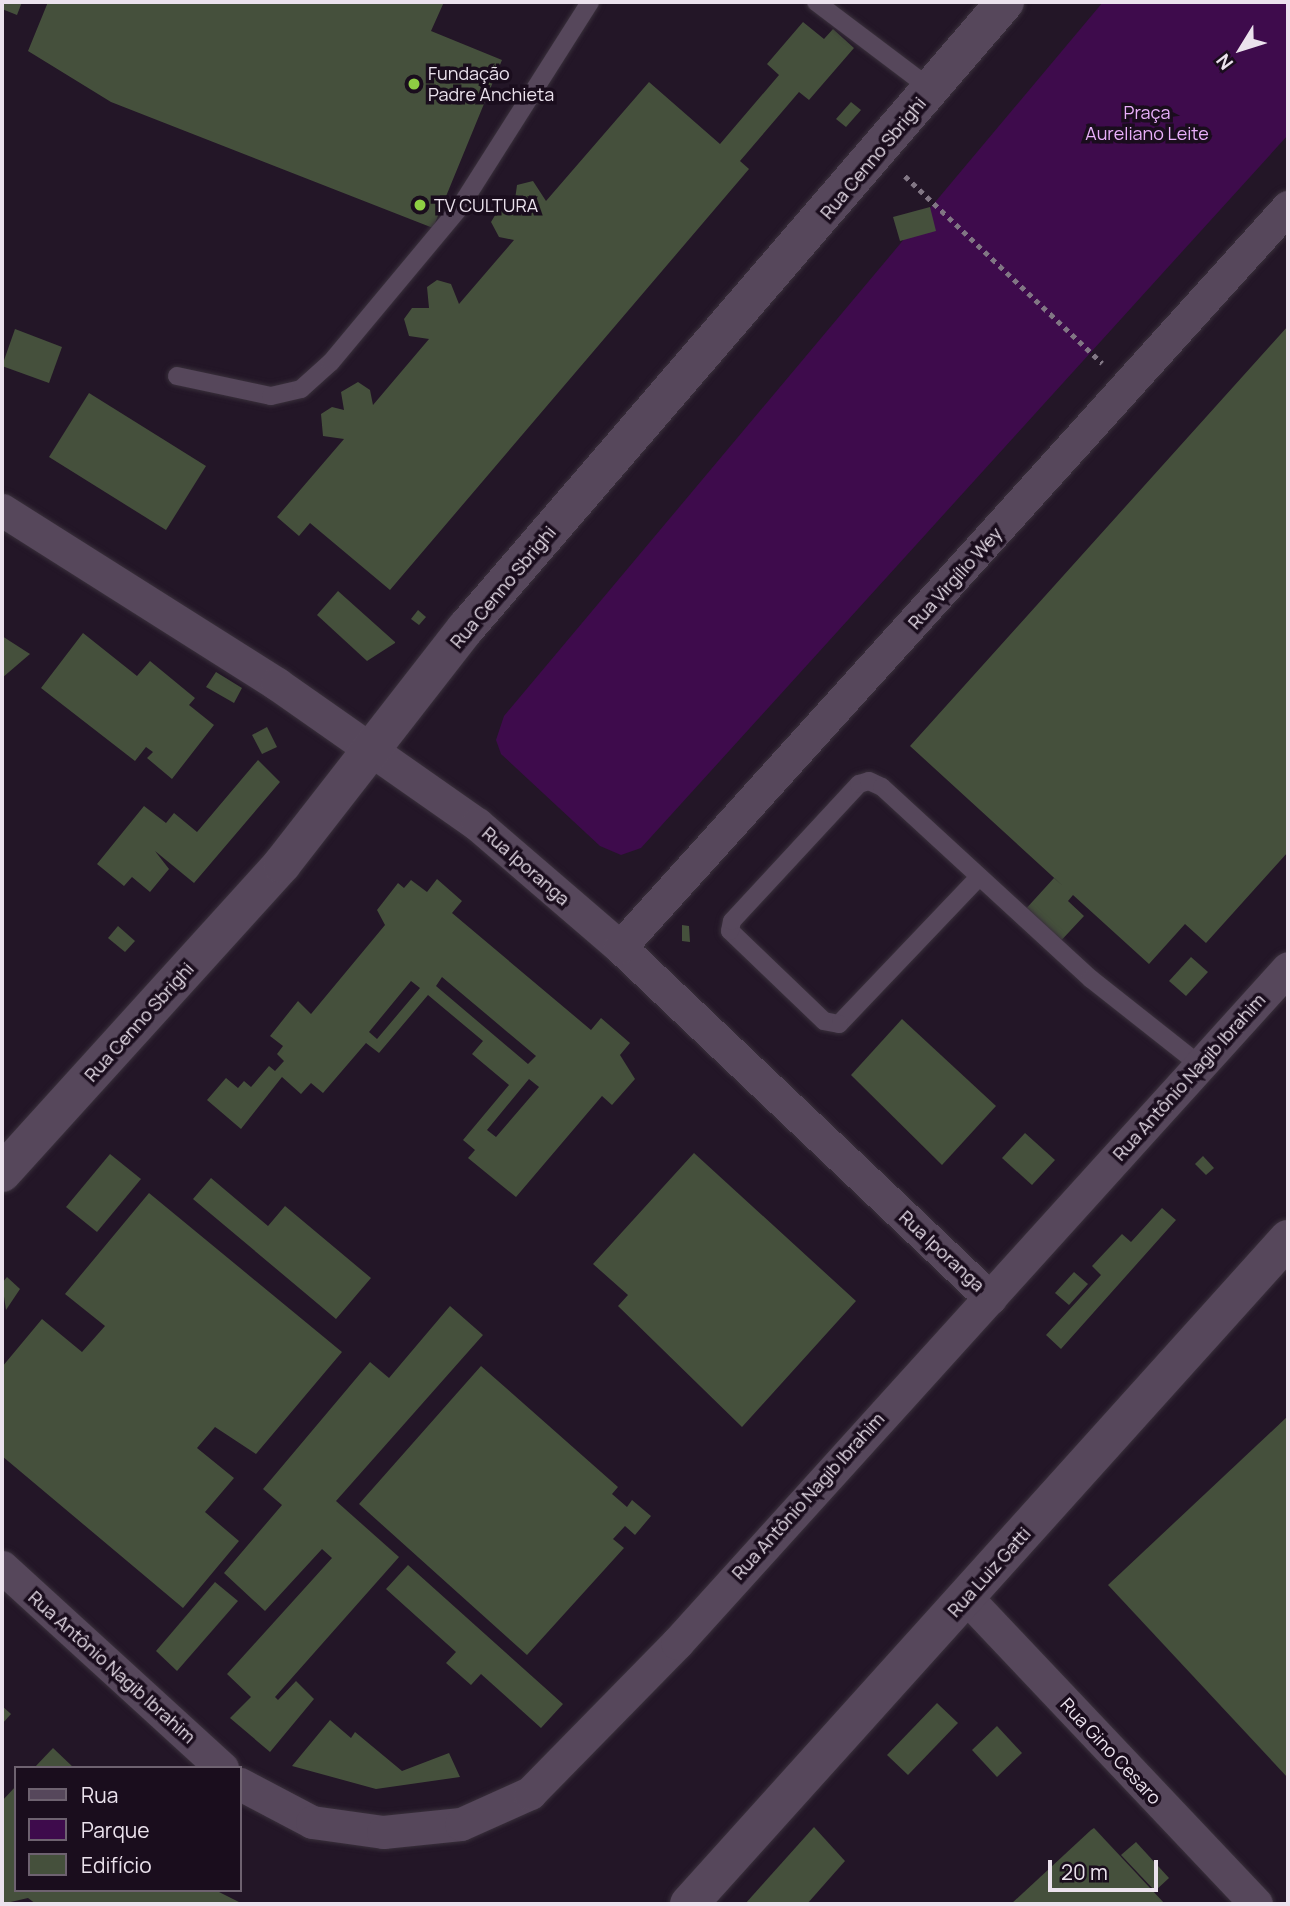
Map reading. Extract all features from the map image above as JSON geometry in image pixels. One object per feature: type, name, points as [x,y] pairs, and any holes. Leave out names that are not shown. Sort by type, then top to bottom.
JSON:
[{"type":"street","name":"Rua Cenno Sbrighi","points":[[2,1173],[282,864],[466,628],[1005,2]]},
{"type":"street","name":"Rua Virgílio Wey","points":[[620,947],[1288,207]]},
{"type":"street","name":"Rua Iporanga","points":[[2,510],[277,684],[477,824],[620,947],[990,1298]]},
{"type":"street","name":"Rua Antônio Nagib Ibrahim","points":[[242,1785],[312,1822],[383,1832],[461,1824],[530,1793],[603,1724],[1288,968]]},
{"type":"street","name":"Rua Luiz Gatti","points":[[689,1904],[1288,1240]]},
{"type":"street","name":"Rua Antônio Nagib Ibrahim","points":[[2,1567],[220,1766]]},
{"type":"street","name":"Rua Gino Cesaro","points":[[966,1597],[1256,1904]]},
{"type":"lane","points":[[177,376],[271,396],[301,389],[331,362],[460,207],[590,2]]},
{"type":"lane","points":[[825,4],[932,89]]},
{"type":"lane","points":[[979,877],[839,1024],[824,1021],[730,931],[732,921],[859,783],[869,781],[1200,1065]]},
{"type":"path","points":[[879,151],[1128,387]]},
{"type":"green space","name":"Praça Aureliano Leite","points":[[1103,2],[1288,2],[1288,135],[641,848],[621,855],[600,846],[501,754],[496,740],[504,716]]},
{"type":"building","points":[[2,2],[22,2],[17,15],[2,9]]},
{"type":"building","points":[[48,2],[444,2],[431,31],[502,60],[433,228],[111,102],[28,51]]},
{"type":"building","points":[[803,22],[824,39],[833,29],[854,48],[809,100],[799,92],[740,161],[749,169],[390,590],[310,523],[299,536],[277,517],[344,439],[323,436],[321,414],[332,407],[344,410],[341,392],[358,382],[370,390],[373,405],[429,339],[409,336],[404,319],[412,308],[429,308],[427,287],[437,280],[451,284],[459,304],[514,240],[499,237],[491,222],[500,207],[514,207],[517,185],[533,181],[546,201],[649,82],[720,144],[779,75],[767,64]]},
{"type":"building","points":[[851,102],[861,110],[846,127],[836,119]]},
{"type":"building","points":[[930,207],[936,231],[900,241],[893,217]]},
{"type":"building","points":[[1288,326],[1288,852],[1206,943],[1185,924],[1149,964],[1073,895],[1068,901],[1084,916],[1056,946],[1023,912],[1054,878],[1063,886],[910,746]]},
{"type":"building","points":[[15,329],[62,347],[49,383],[2,366]]},
{"type":"building","points":[[89,393],[206,466],[166,530],[49,457]]},
{"type":"building","points":[[338,591],[395,643],[367,661],[317,615]]},
{"type":"building","points":[[418,610],[426,617],[419,625],[411,619]]},
{"type":"building","points":[[83,633],[137,676],[150,661],[195,698],[189,705],[214,725],[172,779],[147,758],[153,752],[146,747],[135,761],[41,688]]},
{"type":"building","points":[[2,636],[30,654],[2,678]]},
{"type":"building","points":[[216,672],[242,688],[234,703],[206,687]]},
{"type":"building","points":[[267,727],[277,747],[262,754],[252,735]]},
{"type":"building","points":[[258,760],[280,782],[194,883],[155,851],[169,869],[150,892],[132,877],[124,886],[97,864],[144,806],[166,823],[174,813],[197,832]]},
{"type":"building","points":[[437,879],[462,901],[452,913],[591,1030],[601,1018],[630,1043],[620,1055],[635,1079],[612,1105],[602,1096],[516,1197],[468,1158],[475,1150],[463,1140],[509,1085],[472,1054],[483,1041],[428,995],[379,1053],[366,1043],[323,1093],[311,1083],[301,1094],[282,1077],[241,1129],[207,1100],[226,1078],[238,1088],[244,1081],[251,1087],[269,1066],[275,1071],[284,1061],[277,1054],[283,1046],[270,1036],[298,1001],[311,1014],[385,925],[377,910],[398,883],[404,888],[411,880],[427,892]],"holes":[[[442,977],[536,1056],[528,1064],[436,986]],[[411,981],[420,988],[377,1039],[369,1032]],[[529,1079],[539,1087],[496,1137],[487,1130]]]},
{"type":"building","points":[[682,925],[689,926],[690,942],[682,941]]},
{"type":"building","points":[[118,926],[135,941],[125,952],[108,938]]},
{"type":"building","points":[[1191,957],[1208,972],[1186,996],[1169,981]]},
{"type":"building","points":[[902,1019],[996,1106],[942,1165],[851,1075]]},
{"type":"building","points":[[1025,1133],[1055,1160],[1032,1185],[1002,1158]]},
{"type":"building","points":[[694,1153],[856,1301],[742,1427],[618,1306],[628,1295],[593,1264]]},
{"type":"building","points":[[110,1154],[141,1179],[97,1232],[66,1207]]},
{"type":"building","points":[[1203,1156],[1214,1168],[1206,1175],[1195,1164]]},
{"type":"building","points":[[211,1178],[268,1226],[285,1206],[371,1278],[336,1319],[193,1199]]},
{"type":"building","points":[[149,1193],[342,1352],[256,1454],[215,1427],[197,1448],[234,1478],[205,1512],[239,1541],[183,1608],[2,1456],[2,1367],[42,1319],[82,1352],[105,1326],[65,1294]]},
{"type":"building","points":[[1162,1208],[1176,1220],[1061,1349],[1046,1335],[1101,1275],[1092,1266],[1122,1234],[1131,1242]]},
{"type":"building","points":[[1074,1272],[1088,1284],[1069,1305],[1055,1293]]},
{"type":"building","points":[[7,1277],[20,1289],[6,1310],[2,1283]]},
{"type":"building","points":[[450,1306],[483,1335],[336,1501],[399,1557],[275,1697],[278,1700],[296,1681],[314,1699],[270,1752],[230,1718],[251,1697],[227,1674],[332,1558],[322,1549],[265,1611],[224,1573],[282,1505],[263,1489],[370,1362],[389,1378]]},
{"type":"building","points":[[481,1366],[618,1487],[612,1494],[627,1507],[632,1500],[651,1516],[635,1535],[625,1526],[613,1539],[624,1548],[527,1655],[359,1504]]},
{"type":"building","points":[[1288,1416],[1288,1778],[1108,1585]]},
{"type":"building","points":[[408,1565],[563,1704],[541,1728],[481,1674],[471,1685],[446,1663],[456,1652],[386,1589]]},
{"type":"building","points":[[215,1582],[238,1601],[177,1671],[156,1651]]},
{"type":"building","points":[[937,1703],[958,1723],[908,1775],[887,1755]]},
{"type":"building","points":[[2,1706],[11,1714],[2,1724]]},
{"type":"building","points":[[330,1720],[351,1738],[355,1732],[402,1771],[449,1753],[460,1777],[376,1789],[292,1766]]},
{"type":"building","points":[[997,1726],[1022,1753],[997,1777],[972,1750]]},
{"type":"building","points":[[53,1748],[72,1766],[36,1766]]},
{"type":"building","points":[[14,1788],[14,1892],[219,1892],[243,1904],[36,1904],[28,1898],[2,1904],[2,1801]]},
{"type":"building","points":[[814,1827],[845,1861],[807,1904],[745,1904]]},
{"type":"building","points":[[1094,1828],[1165,1904],[1011,1904],[1091,1830]]},
{"type":"building","points":[[1136,1842],[1169,1878],[1155,1891],[1121,1855]]},
{"type":"place","name":"Fundação Padre Anchieta","points":[[414,84]]},
{"type":"place","name":"TV CULTURA","points":[[420,205]]}]
